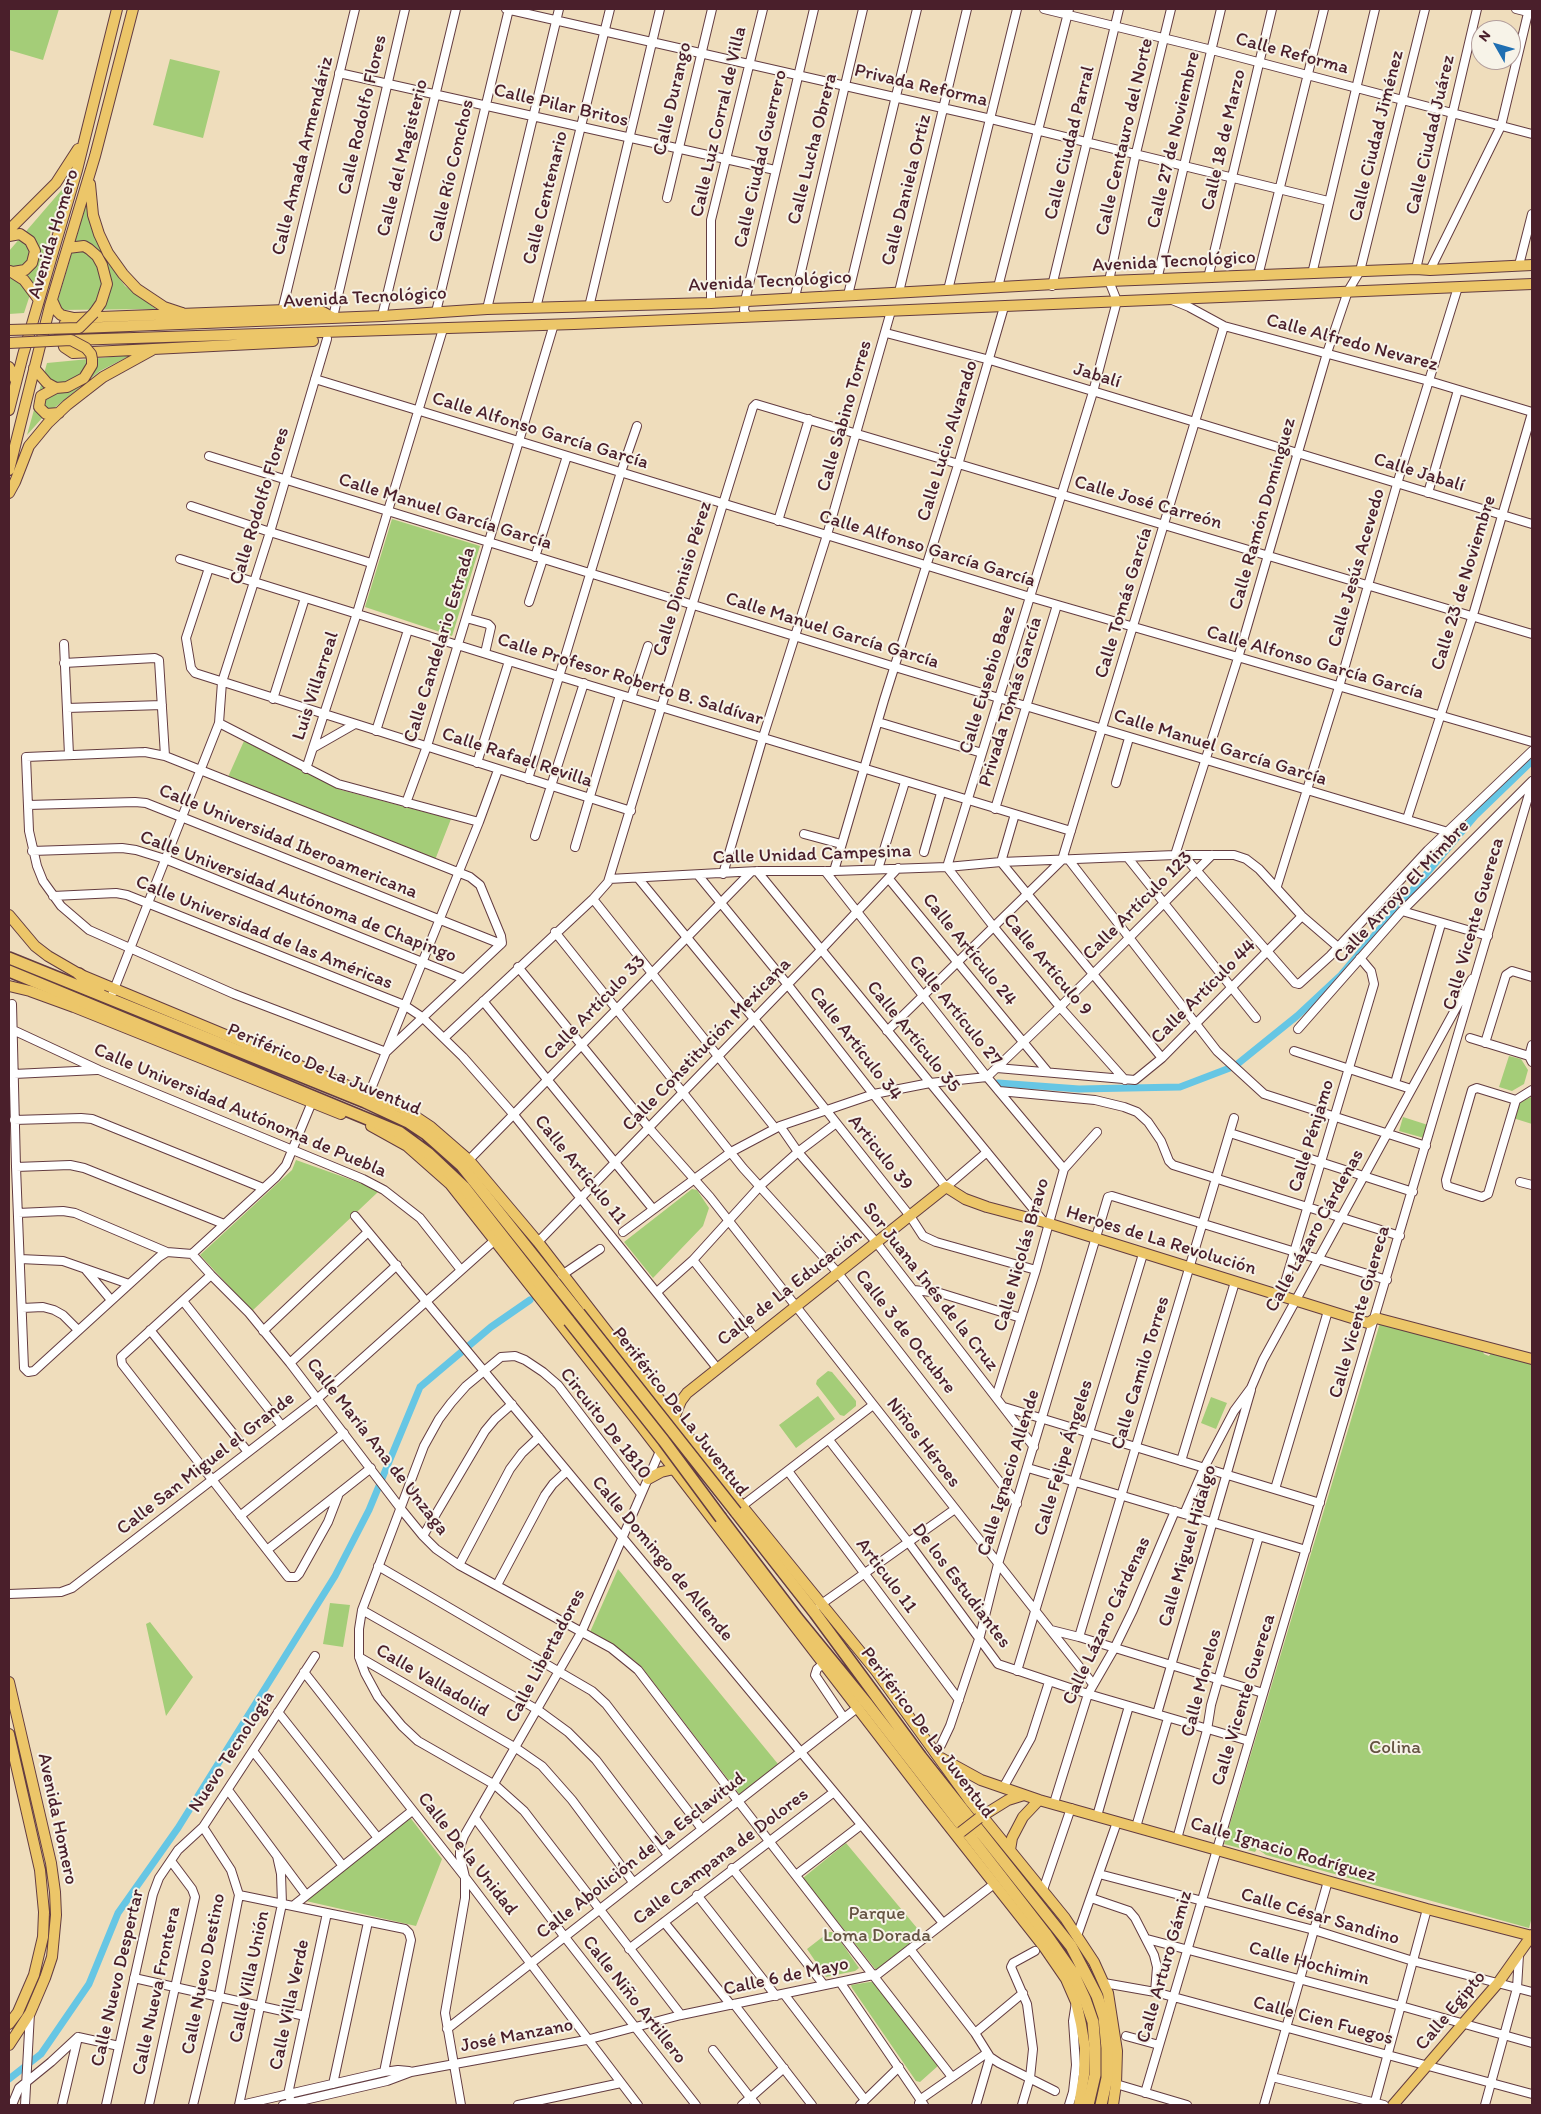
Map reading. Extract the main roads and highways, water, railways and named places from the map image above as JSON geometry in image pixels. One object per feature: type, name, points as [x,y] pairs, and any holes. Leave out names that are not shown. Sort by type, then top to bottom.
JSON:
[{"type":"highway","name":"Periférico De La Juventud","points":[[9,958],[110,995],[408,1122],[466,1163],[579,1314],[739,1509],[818,1609],[922,1757],[1054,1922],[1085,1971],[1097,1996],[1104,2017],[1107,2078],[1102,2105]]},
{"type":"highway","name":"Periférico De La Juventud","points":[[9,971],[360,1114],[399,1132],[446,1169],[470,1194],[664,1441],[796,1618],[885,1726],[1050,1939],[1073,1974],[1085,1999],[1094,2030],[1096,2047],[1095,2075],[1088,2105]]},
{"type":"highway","points":[[79,974],[110,995]]},
{"type":"highway","points":[[171,1047],[187,1045]]},
{"type":"highway","points":[[325,1086],[364,1092]]},
{"type":"highway","points":[[470,1194],[483,1225]]},
{"type":"highway","points":[[798,1578],[818,1609]]},
{"type":"highway","points":[[796,1618],[821,1661]]},
{"type":"main road","name":"Avenida Homero","points":[[9,410],[11,396],[69,199],[117,9]]},
{"type":"main road","name":"Avenida Homero","points":[[9,470],[51,303],[90,175],[133,9]]},
{"type":"main road","points":[[89,117],[104,121]]},
{"type":"main road","points":[[9,230],[56,183],[84,140]]},
{"type":"main road","points":[[90,175],[93,215],[99,234],[108,253],[122,274],[151,300],[190,315]]},
{"type":"main road","points":[[9,236],[20,234],[30,241],[35,251],[32,263],[26,270],[11,271]]},
{"type":"main road","points":[[68,248],[84,246],[97,256],[102,265],[107,284],[101,303],[79,328]]},
{"type":"main road","name":"Avenida Tecnológico","points":[[9,330],[382,316],[487,309],[711,303],[795,297],[1052,286],[1109,281],[1532,265]]},
{"type":"main road","points":[[11,271],[24,280],[38,304]]},
{"type":"main road","name":"Avenida Tecnológico","points":[[9,343],[71,340],[331,336],[554,324],[891,312],[1167,298],[1532,284]]},
{"type":"main road","points":[[51,303],[61,315],[74,318],[312,309],[333,317]]},
{"type":"main road","points":[[74,318],[65,323],[61,334],[64,348],[68,352],[73,353],[331,336]]},
{"type":"main road","points":[[59,414],[46,414],[39,407],[41,396],[56,388],[67,387],[84,378],[92,365],[91,354],[86,348],[71,340]]},
{"type":"main road","points":[[9,493],[29,446],[41,431],[104,376],[155,348]]},
{"type":"main road","points":[[9,367],[16,381]]},
{"type":"main road","points":[[34,368],[47,384],[56,388]]},
{"type":"main road","points":[[9,915],[34,946],[79,974]]},
{"type":"main road","points":[[9,986],[30,991],[74,1007],[380,1130],[407,1146],[450,1184],[673,1467],[857,1708],[959,1834],[994,1884],[1061,1969],[1076,2002],[1082,2032],[1078,2105]]},
{"type":"main road","points":[[110,995],[364,1092],[414,1115],[431,1127],[538,1242],[696,1446],[739,1509],[798,1578]]},
{"type":"main road","name":"Calle de La Educación","points":[[674,1419],[683,1397],[942,1190]]},
{"type":"main road","name":"Heroes de La Revolución","points":[[942,1190],[987,1207],[1047,1223],[1096,1240],[1368,1324],[1376,1318],[1532,1359]]},
{"type":"main road","points":[[662,1402],[683,1397]]},
{"type":"main road","points":[[640,1425],[647,1424],[655,1419],[662,1402]]},
{"type":"main road","name":"Calle Libertadores","points":[[660,1451],[674,1419]]},
{"type":"main road","points":[[673,1467],[674,1458],[681,1451],[690,1446],[696,1446]]},
{"type":"main road","points":[[648,1479],[673,1467]]},
{"type":"main road","points":[[818,1609],[876,1671],[980,1817],[1043,1890],[1094,1962],[1104,1982],[1113,2017],[1117,2051],[1113,2105]]},
{"type":"main road","name":"Avenida Homero","points":[[9,1682],[56,1892],[52,1957],[30,2013],[9,2045]]},
{"type":"main road","name":"Avenida Homero","points":[[9,1734],[40,1870],[44,1912],[43,1937],[34,1975],[18,2012],[9,2024]]},
{"type":"main road","name":"Calle Ignacio Rodríguez","points":[[936,1753],[967,1774],[1039,1800],[1427,1909],[1532,1936]]},
{"type":"main road","points":[[959,1834],[980,1817],[1008,1800],[1024,1795]]},
{"type":"main road","points":[[1010,1850],[1015,1832],[1023,1817],[1039,1800]]},
{"type":"main road","name":"Calle Egipto","points":[[1393,2105],[1498,1982],[1532,1936]]},
{"type":"waterway","points":[[998,1083],[1079,1089],[1180,1087],[1235,1066],[1297,1016],[1341,975],[1475,816],[1532,761]]},
{"type":"waterway","points":[[9,2079],[41,2054],[89,1984],[118,1913],[178,1828],[335,1576],[369,1510],[420,1387],[491,1327],[530,1300]]},
{"type":"park label","name":"Colina","points":[[1395,1748]]},
{"type":"park label","name":"Parque Loma Dorada","points":[[877,1925]]}]
